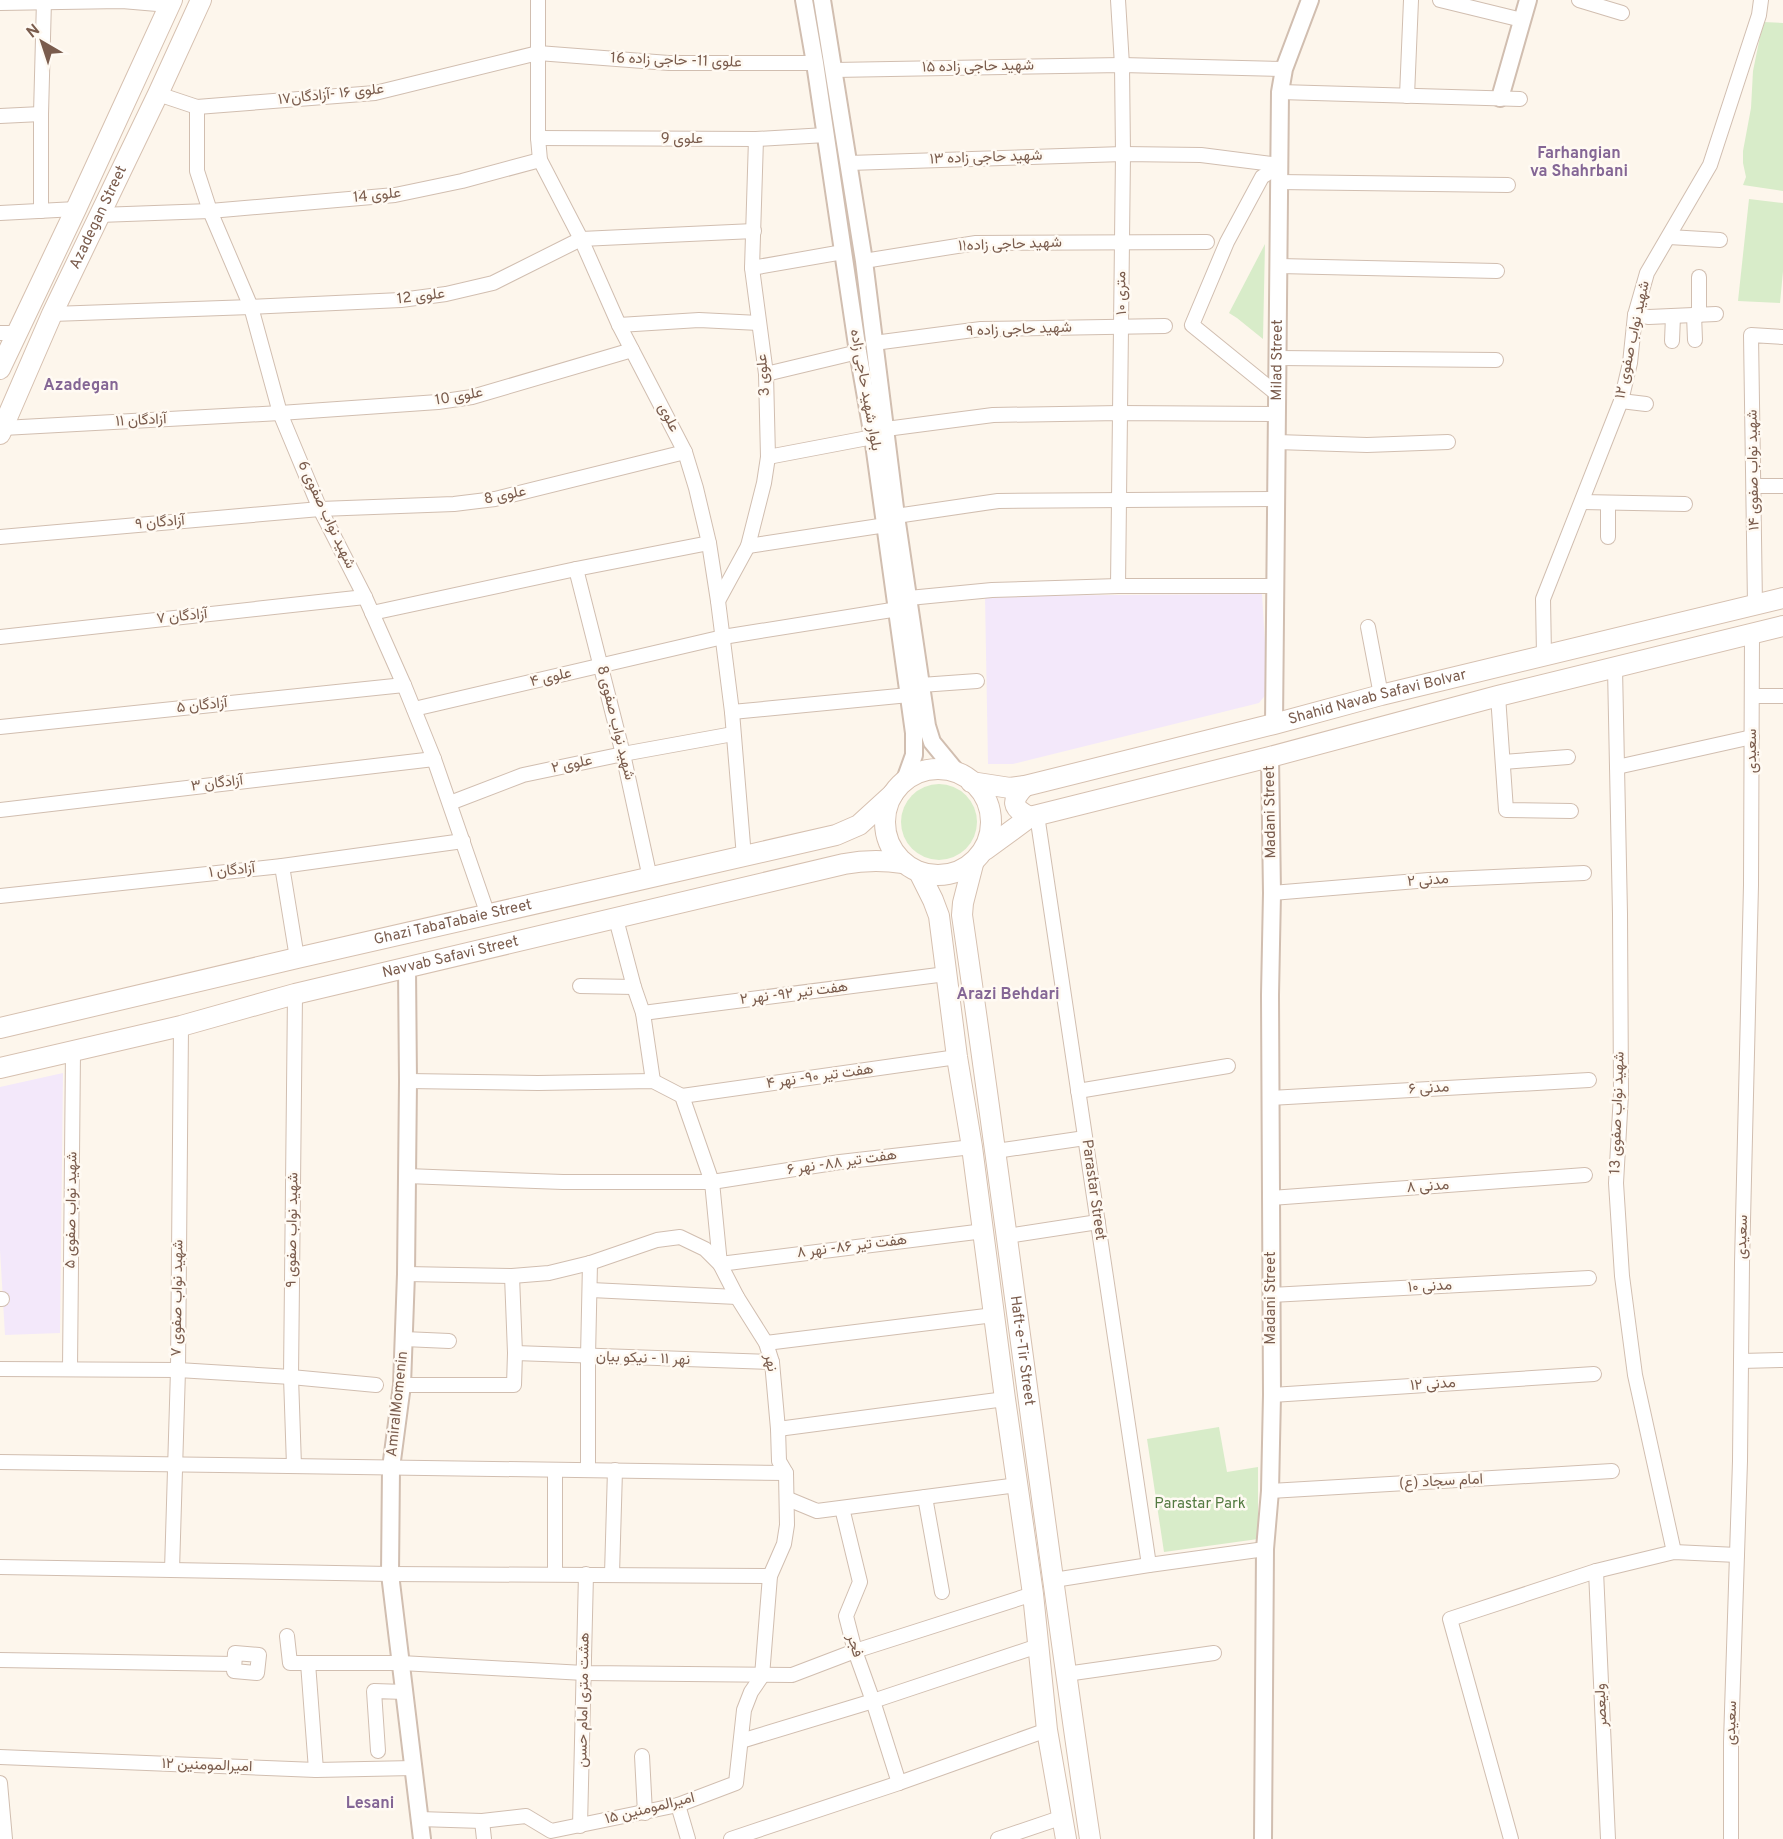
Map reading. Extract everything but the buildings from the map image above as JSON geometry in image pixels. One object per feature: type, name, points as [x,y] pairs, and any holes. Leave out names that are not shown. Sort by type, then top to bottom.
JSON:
[{"type":"main road","name":"Azadegan Street","points":[[1,431],[52,314],[201,0]]},
{"type":"main road","name":"Azadegan Street","points":[[0,369],[8,333],[76,208],[171,2]]},
{"type":"main road","name":"Shahid Navab Safavi Bolvar","points":[[971,782],[1010,788],[1025,786],[1381,695],[1783,598]]},
{"type":"main road","name":"Shahid Navab Safavi Bolvar","points":[[979,857],[1033,816],[1270,757],[1498,696],[1783,626]]},
{"type":"main road","points":[[937,768],[955,770],[971,782],[986,796],[992,814],[992,833],[979,857],[956,873],[937,876],[911,868],[891,848],[885,831],[886,812],[899,787],[920,771],[937,768]]},
{"type":"main road","points":[[1025,786],[1016,796],[1015,804],[1019,812],[1033,816]]},
{"type":"main road","name":"Ghazi TabaTabaie Street","points":[[0,1028],[836,836],[859,825],[899,787]]},
{"type":"main road","points":[[836,836],[848,839],[854,846],[854,854],[844,864]]},
{"type":"main road","name":"Haft-e-Tir Street","points":[[979,857],[963,903],[962,915],[1090,1839]]},
{"type":"main road","name":"Navvab Safavi Street","points":[[0,1068],[181,1026],[295,994],[844,864],[882,860],[911,868]]},
{"type":"main road","name":"Haft-e-Tir Street","points":[[911,868],[930,894],[939,916],[1033,1594],[1047,1730],[1066,1839]]},
{"type":"main road","points":[[939,916],[945,907],[950,906],[960,910],[962,915]]},
{"type":"street","points":[[0,3],[122,0],[171,2]]},
{"type":"street","name":"علوی","points":[[538,0],[540,160],[581,239],[619,325],[685,452],[696,488],[709,543],[723,637],[744,856]]},
{"type":"street","name":"بلوار شهید حاجی زاده","points":[[804,0],[858,352],[880,433]]},
{"type":"street","name":"بلوار شهید حاجی زاده","points":[[822,0],[864,261],[874,343],[880,433],[915,690],[914,755],[899,787]]},
{"type":"street","name":"۱۰ متری","points":[[1118,0],[1122,65],[1123,154],[1118,586]]},
{"type":"street","name":"Milad Street","points":[[1274,724],[1281,92],[1284,69],[1310,0]]},
{"type":"street","points":[[1407,96],[1412,0]]},
{"type":"street","points":[[1440,0],[1522,20]]},
{"type":"street","points":[[1500,98],[1528,0]]},
{"type":"street","points":[[1579,0],[1622,13]]},
{"type":"street","name":"شهید نواب صفوی ۱۲","points":[[1544,655],[1543,599],[1621,400],[1630,363],[1635,315],[1647,273],[1710,165],[1759,15],[1761,0]]},
{"type":"street","points":[[41,211],[44,1]]},
{"type":"street","name":"علوی ۱۶ -آزادگان۱۷","points":[[158,94],[197,107],[375,93],[538,53]]},
{"type":"street","name":"علوی 11- حاجی زاده 16","points":[[538,53],[669,63],[815,63]]},
{"type":"street","name":"شهید حاجی زاده ۱۵","points":[[834,70],[1122,65],[1284,69]]},
{"type":"street","points":[[1281,92],[1520,99]]},
{"type":"street","name":"شهید نواب صفوی 6","points":[[197,107],[197,171],[210,211],[251,308],[280,413],[320,509],[365,597],[404,685],[450,802],[489,915]]},
{"type":"street","points":[[0,116],[41,114]]},
{"type":"street","name":"علوی 9","points":[[538,138],[756,139],[826,135]]},
{"type":"street","name":"علوی 3","points":[[718,602],[748,546],[768,457],[766,374],[752,268],[756,139]]},
{"type":"street","name":"شهید حاجی زاده ۱۳","points":[[849,163],[1123,154],[1201,155],[1280,173],[1508,185]]},
{"type":"street","name":"علوی 14","points":[[99,215],[210,211],[395,195],[462,181],[540,160]]},
{"type":"street","points":[[1277,394],[1192,325],[1227,242],[1262,177],[1280,173]]},
{"type":"street","points":[[0,213],[76,208]]},
{"type":"street","points":[[581,239],[754,231]]},
{"type":"street","points":[[1670,237],[1720,240]]},
{"type":"street","name":"علوی 12","points":[[52,314],[251,308],[401,300],[446,294],[493,283],[581,239]]},
{"type":"street","name":"شهید حاجی زاده۱۱","points":[[864,261],[976,243],[1207,242]]},
{"type":"street","points":[[752,268],[843,252]]},
{"type":"street","points":[[1279,266],[1497,271]]},
{"type":"street","points":[[1695,340],[1699,277]]},
{"type":"street","points":[[1635,315],[1716,314]]},
{"type":"street","points":[[1672,341],[1673,316]]},
{"type":"street","points":[[619,325],[699,320],[759,323]]},
{"type":"street","name":"شهید حاجی زاده ۹","points":[[874,343],[981,329],[1166,326]]},
{"type":"street","name":"شهید نواب صفوی ۱۴","points":[[1755,605],[1751,335],[1783,338]]},
{"type":"street","name":"علوی 10","points":[[280,413],[438,402],[471,397],[632,350]]},
{"type":"street","points":[[766,374],[858,352]]},
{"type":"street","points":[[1278,358],[1496,360]]},
{"type":"street","points":[[1621,400],[1646,404]]},
{"type":"street","name":"آزادگان ۱۱","points":[[1,431],[280,413]]},
{"type":"street","points":[[768,457],[880,433],[993,415],[1277,414]]},
{"type":"street","points":[[1277,442],[1366,445],[1448,442]]},
{"type":"street","name":"علوی 8","points":[[320,509],[454,504],[495,499],[685,452]]},
{"type":"street","points":[[1754,486],[1783,486]]},
{"type":"street","points":[[748,546],[998,501],[1276,499]]},
{"type":"street","points":[[1582,502],[1685,504]]},
{"type":"street","points":[[1608,503],[1608,537]]},
{"type":"street","name":"آزادگان ۹","points":[[0,537],[320,509]]},
{"type":"street","points":[[372,613],[709,543]]},
{"type":"street","name":"شهید نواب صفوی 8","points":[[576,569],[623,754],[650,878]]},
{"type":"street","name":"علوی ۴","points":[[414,710],[723,637],[992,590],[1118,586],[1275,586]]},
{"type":"street","name":"آزادگان ۷","points":[[0,637],[365,597]]},
{"type":"street","points":[[1368,627],[1381,695]]},
{"type":"street","name":"سعیدی","points":[[1731,1839],[1752,634]]},
{"type":"street","name":"شهید نواب صفوی 13","points":[[1615,668],[1620,892],[1621,1094],[1616,1184],[1622,1264],[1635,1375],[1674,1552]]},
{"type":"street","points":[[732,712],[977,681]]},
{"type":"street","name":"آزادگان ۵","points":[[0,727],[404,685]]},
{"type":"street","name":"بلوار شهید حاجی زاده","points":[[915,690],[932,742],[955,770]]},
{"type":"street","points":[[1498,696],[1506,810],[1571,811]]},
{"type":"street","points":[[1752,696],[1783,696]]},
{"type":"street","name":"علوی ۲","points":[[450,802],[523,775],[733,734]]},
{"type":"street","points":[[1617,766],[1752,737]]},
{"type":"street","name":"Madani Street","points":[[1263,1839],[1266,1549],[1272,1395],[1270,757]]},
{"type":"street","points":[[1503,762],[1568,757]]},
{"type":"street","name":"آزادگان ۳","points":[[0,810],[434,759]]},
{"type":"street","name":"Parastar Street","points":[[1033,816],[1078,1091],[1149,1565]]},
{"type":"street","name":"آزادگان ۱","points":[[0,896],[282,866],[464,841]]},
{"type":"street","points":[[282,866],[297,958]]},
{"type":"street","name":"مدنی ۲","points":[[1272,893],[1429,880],[1584,873]]},
{"type":"street","points":[[616,919],[643,1013],[653,1081]]},
{"type":"street","name":"AmiralMomenin","points":[[407,968],[406,1274],[402,1385],[391,1468],[390,1574],[422,1839]]},
{"type":"street","name":"هفت تیر ۹۲- نهر ۲","points":[[643,1013],[946,974]]},
{"type":"street","points":[[580,986],[634,987]]},
{"type":"street","name":"شهید نواب صفوی ۹","points":[[294,1466],[291,1377],[295,994]]},
{"type":"street","name":"شهید نواب صفوی ۷","points":[[172,1570],[178,1370],[181,1026]]},
{"type":"street","name":"شهید نواب صفوی ۵","points":[[70,1369],[73,1051]]},
{"type":"street","name":"هفت تیر ۹۰- نهر ۴","points":[[682,1096],[957,1058]]},
{"type":"street","points":[[1078,1091],[1228,1066]]},
{"type":"street","name":"مدنی ۶","points":[[1270,1098],[1588,1080]]},
{"type":"street","points":[[408,1081],[538,1083],[653,1081],[682,1096]]},
{"type":"street","name":"نهر","points":[[682,1096],[712,1182],[720,1264],[737,1297],[766,1343],[772,1362],[779,1461],[786,1473],[788,1499],[784,1544],[770,1576],[762,1676]]},
{"type":"street","points":[[996,1150],[1085,1138]]},
{"type":"street","name":"هفت تیر ۸۸- نهر ۶","points":[[407,1176],[563,1182],[712,1182],[840,1162],[972,1147]]},
{"type":"street","name":"مدنی ۸","points":[[1271,1198],[1585,1175]]},
{"type":"street","points":[[1008,1236],[1098,1222]]},
{"type":"street","name":"هفت تیر ۸۶- نهر ۸","points":[[720,1264],[984,1231]]},
{"type":"street","points":[[406,1274],[512,1276],[549,1273],[590,1263],[657,1240],[680,1238],[705,1250],[720,1264]]},
{"type":"street","points":[[588,1469],[590,1263]]},
{"type":"street","points":[[402,1385],[514,1385],[512,1276]]},
{"type":"street","name":"مدنی ۱۰","points":[[1271,1295],[1589,1278]]},
{"type":"street","points":[[591,1290],[737,1297]]},
{"type":"street","points":[[766,1343],[994,1315]]},
{"type":"street","points":[[404,1339],[449,1341]]},
{"type":"street","name":"نهر ۱۱ - نیکو بیان","points":[[515,1353],[772,1362]]},
{"type":"street","points":[[1741,1361],[1783,1360]]},
{"type":"street","points":[[0,1369],[178,1370],[376,1385]]},
{"type":"street","name":"مدنی ۱۲","points":[[1272,1395],[1594,1374]]},
{"type":"street","points":[[778,1429],[1005,1399]]},
{"type":"street","points":[[0,1462],[786,1473]]},
{"type":"street","points":[[555,1470],[555,1574]]},
{"type":"street","points":[[612,1574],[615,1470]]},
{"type":"street","name":"امام سجاد (ع)","points":[[1270,1491],[1612,1471]]},
{"type":"street","points":[[788,1499],[817,1511],[1018,1485]]},
{"type":"street","points":[[925,1497],[942,1592]]},
{"type":"street","name":"فجر","points":[[842,1508],[860,1582],[846,1616],[855,1651],[899,1783]]},
{"type":"street","points":[[1054,1580],[1266,1549]]},
{"type":"street","points":[[1507,1838],[1450,1619],[1596,1571],[1674,1552],[1737,1555]]},
{"type":"street","points":[[0,1567],[390,1574],[770,1576]]},
{"type":"street","name":"ولیعصر","points":[[1596,1571],[1608,1839]]},
{"type":"street","name":"هشت متری امام حسن","points":[[580,1826],[586,1574]]},
{"type":"street","points":[[287,1635],[290,1663],[402,1663],[585,1673],[792,1675],[855,1651],[1033,1594]]},
{"type":"street","points":[[741,1741],[873,1701],[1038,1646]]},
{"type":"street","points":[[1066,1674],[1214,1653]]},
{"type":"street","points":[[0,1660],[234,1664]]},
{"type":"street","points":[[308,1663],[316,1770]]},
{"type":"street","name":"امیرالمومنین ۱۵","points":[[419,1820],[482,1821],[526,1816],[551,1831],[678,1805],[736,1783],[744,1710],[751,1692],[762,1676]]},
{"type":"street","points":[[378,1751],[374,1691],[405,1692]]},
{"type":"street","points":[[731,1839],[899,1783],[1047,1730]]},
{"type":"street","points":[[642,1756],[645,1813]]},
{"type":"street","name":"امیرالمومنین ۱۲","points":[[0,1757],[316,1770],[414,1768]]},
{"type":"street","points":[[0,1783],[5,1839]]},
{"type":"street","points":[[678,1805],[688,1839]]},
{"type":"street","points":[[998,1839],[1063,1817]]},
{"type":"street","points":[[482,1821],[484,1839]]},
{"type":"shaded area","points":[[1262,594],[1268,692],[1259,703],[1013,764],[988,764],[985,596]]},
{"type":"shaded area","points":[[63,1073],[60,1333],[5,1335],[0,1250],[0,1087]]},
{"type":"green space","points":[[1763,22],[1783,23],[1783,191],[1743,185],[1746,177],[1743,151],[1751,108],[1753,71]]},
{"type":"green space","points":[[1749,199],[1783,203],[1783,271],[1780,303],[1738,301]]},
{"type":"green space","points":[[1265,244],[1263,339],[1229,313]]},
{"type":"green space","points":[[939,784],[954,787],[966,795],[974,807],[977,822],[974,837],[966,849],[954,857],[939,860],[924,857],[912,849],[904,837],[901,822],[904,807],[912,795],[924,787]]},
{"type":"green space","name":"Parastar Park","points":[[1219,1427],[1227,1472],[1258,1467],[1258,1539],[1164,1552],[1147,1439]]},
{"type":"district","name":"Farhangian va Shahrbani","points":[[1579,163]]},
{"type":"district","name":"Azadegan","points":[[81,386]]},
{"type":"district","name":"Arazi Behdari","points":[[1008,995]]},
{"type":"district","name":"Lesani","points":[[370,1804]]}]
